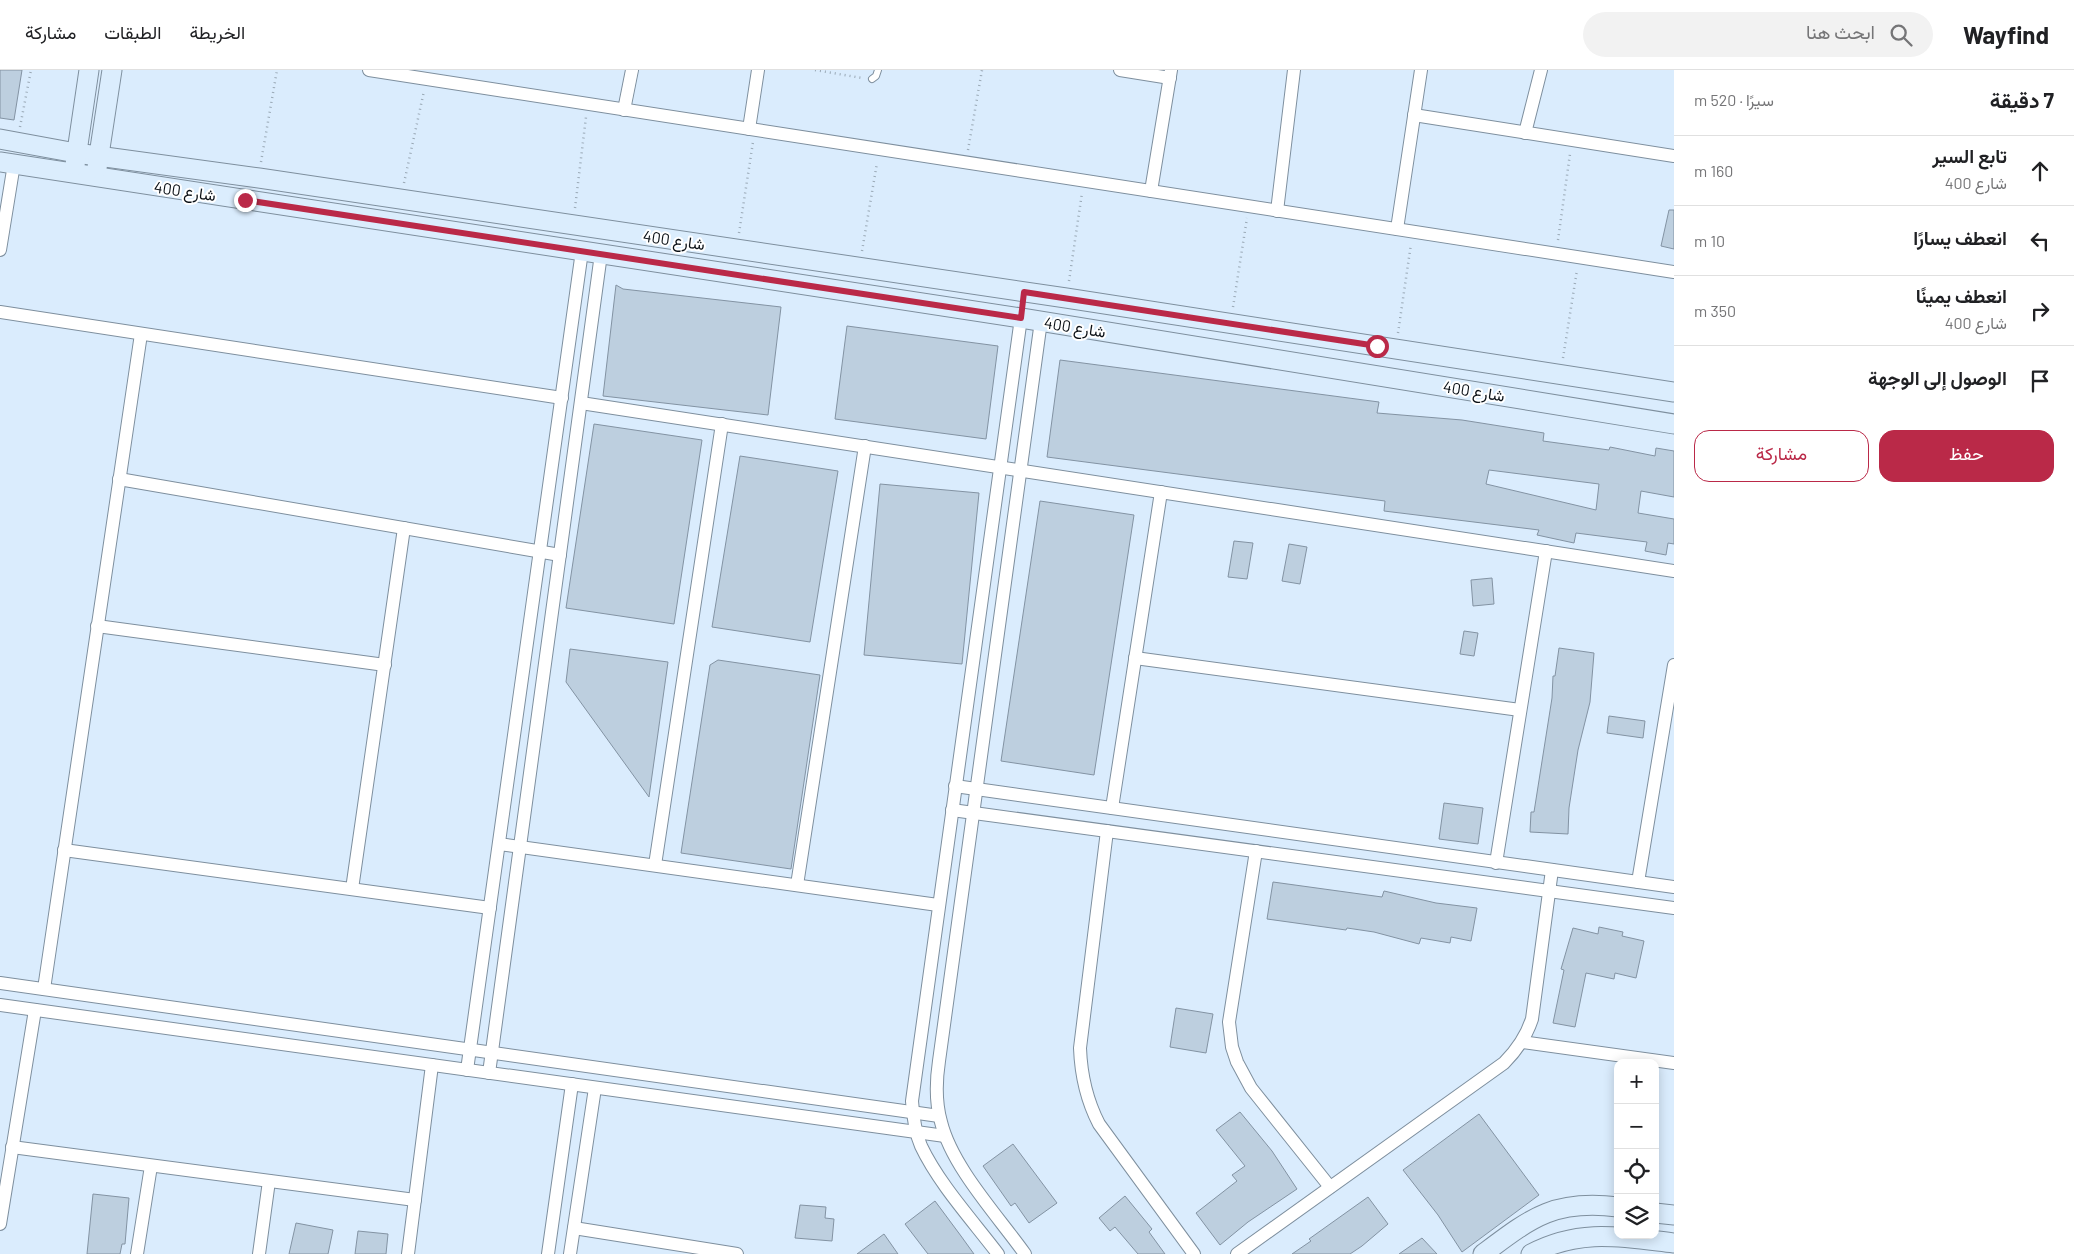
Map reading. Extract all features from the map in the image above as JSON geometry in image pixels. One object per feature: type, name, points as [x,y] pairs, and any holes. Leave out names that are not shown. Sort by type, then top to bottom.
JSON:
[{"type":"street","points":[[73,175],[89,70]]},
{"type":"street","points":[[95,178],[112,70]]},
{"type":"street","points":[[369,70],[1674,272]]},
{"type":"street","points":[[624,110],[632,70]]},
{"type":"street","points":[[752,129],[758,70]]},
{"type":"street","points":[[1120,70],[1171,74],[1151,191]]},
{"type":"street","points":[[1277,211],[1294,70]]},
{"type":"street","points":[[1397,230],[1421,70]]},
{"type":"street","points":[[1525,133],[1541,70]]},
{"type":"street","points":[[1414,115],[1674,156]]},
{"type":"street","name":"شارع 400","points":[[9,140],[76,153],[259,178],[860,267],[1674,392]]},
{"type":"street","name":"شارع 400","points":[[7,163],[73,175],[1041,321],[1674,424]]},
{"type":"street","points":[[0,250],[7,163]]},
{"type":"street","points":[[226,198],[230,174]]},
{"type":"street","points":[[467,1070],[582,251]]},
{"type":"street","points":[[488,1073],[601,254]]},
{"type":"street","points":[[998,1254],[936,1170],[921,1145],[913,1112],[913,1085],[1024,292]]},
{"type":"street","points":[[0,312],[562,398]]},
{"type":"street","points":[[1025,1254],[957,1161],[945,1136],[939,1116],[937,1077],[1041,321]]},
{"type":"street","points":[[44,989],[140,334]]},
{"type":"street","points":[[581,402],[1674,571]]},
{"type":"street","points":[[655,866],[722,424]]},
{"type":"street","points":[[798,885],[865,446]]},
{"type":"street","points":[[119,479],[560,555]]},
{"type":"street","points":[[1112,808],[1161,492]]},
{"type":"street","points":[[352,889],[404,528]]},
{"type":"street","points":[[1496,862],[1546,551]]},
{"type":"street","points":[[98,626],[385,665]]},
{"type":"street","points":[[1135,658],[1520,710]]},
{"type":"street","points":[[1638,882],[1674,665]]},
{"type":"street","points":[[955,786],[1674,887]]},
{"type":"street","points":[[952,810],[1674,908]]},
{"type":"street","points":[[1107,831],[1080,1048],[1083,1080],[1092,1110],[1099,1124],[1194,1254]]},
{"type":"street","points":[[499,844],[938,905]]},
{"type":"street","points":[[64,850],[490,908]]},
{"type":"street","points":[[1256,851],[1230,1009],[1232,1048],[1243,1075],[1330,1187]]},
{"type":"street","points":[[1237,1254],[1504,1063],[1522,1042],[1532,1019],[1552,870]]},
{"type":"street","points":[[0,983],[939,1116]]},
{"type":"street","points":[[0,1005],[945,1136]]},
{"type":"street","points":[[0,1224],[35,1010]]},
{"type":"street","points":[[1522,1042],[1674,1063]]},
{"type":"street","points":[[408,1254],[432,1065]]},
{"type":"street","points":[[548,1254],[572,1084]]},
{"type":"street","points":[[570,1254],[595,1088]]},
{"type":"street","points":[[12,1148],[415,1200]]},
{"type":"street","points":[[137,1254],[151,1166]]},
{"type":"street","points":[[258,1254],[269,1181]]},
{"type":"street","points":[[1483,1254],[1526,1223],[1550,1211],[1579,1205],[1614,1208]]},
{"type":"street","points":[[1659,1213],[1674,1215]]},
{"type":"street","points":[[574,1228],[705,1251],[738,1254]]},
{"type":"street","points":[[1531,1254],[1561,1241],[1593,1236],[1674,1243]]},
{"type":"lane","points":[[872,79],[876,76],[878,70]]},
{"type":"path","points":[[9,140],[31,70]]},
{"type":"path","points":[[259,178],[277,70]]},
{"type":"path","points":[[814,70],[872,79]]},
{"type":"path","points":[[966,163],[982,70]]},
{"type":"path","points":[[401,199],[427,79]]},
{"type":"path","points":[[572,224],[588,104]]},
{"type":"path","points":[[736,249],[752,129]]},
{"type":"path","points":[[1556,254],[1572,140]]},
{"type":"path","points":[[860,267],[880,149]]},
{"type":"path","points":[[1066,298],[1084,181]]},
{"type":"path","points":[[1230,323],[1249,207]]},
{"type":"path","points":[[1396,349],[1413,232]]},
{"type":"path","points":[[1561,374],[1579,258]]},
{"type":"building","points":[[0,70],[22,70],[14,120],[0,118]]},
{"type":"building","points":[[1669,210],[1674,210],[1674,249],[1661,246]]},
{"type":"building","points":[[616,285],[623,289],[781,307],[768,415],[603,396]]},
{"type":"building","points":[[847,326],[998,346],[986,439],[835,419]]},
{"type":"building","points":[[1060,360],[1379,402],[1377,413],[1462,420],[1544,433],[1543,441],[1609,450],[1610,447],[1655,456],[1656,448],[1674,451],[1674,497],[1641,491],[1638,513],[1674,519],[1674,544],[1668,543],[1666,555],[1645,551],[1647,542],[1576,533],[1574,543],[1537,535],[1539,530],[1384,511],[1385,501],[1047,457]],"holes":[[[1489,470],[1599,484],[1596,510],[1486,484]]]},
{"type":"building","points":[[594,424],[702,440],[674,624],[566,608]]},
{"type":"building","points":[[740,456],[838,471],[810,642],[712,627]]},
{"type":"building","points":[[880,484],[979,493],[962,664],[864,655]]},
{"type":"building","points":[[1040,501],[1134,515],[1094,775],[1001,761]]},
{"type":"building","points":[[1234,541],[1253,543],[1247,579],[1228,577]]},
{"type":"building","points":[[1289,544],[1307,547],[1300,584],[1282,581]]},
{"type":"building","points":[[1492,578],[1494,604],[1473,606],[1471,580]]},
{"type":"building","points":[[1464,631],[1478,633],[1474,656],[1460,654]]},
{"type":"building","points":[[1559,648],[1594,653],[1590,702],[1578,750],[1569,808],[1568,834],[1530,832],[1531,812],[1534,812],[1552,698],[1553,676],[1555,676]]},
{"type":"building","points":[[570,649],[668,662],[649,797],[566,682]]},
{"type":"building","points":[[718,660],[820,675],[791,869],[681,853],[710,665]]},
{"type":"building","points":[[1609,716],[1645,721],[1643,738],[1607,733]]},
{"type":"building","points":[[1444,803],[1483,808],[1478,844],[1439,839]]},
{"type":"building","points":[[1273,882],[1382,897],[1384,891],[1436,903],[1477,908],[1471,941],[1451,937],[1450,943],[1421,938],[1419,944],[1374,932],[1267,919]]},
{"type":"building","points":[[1599,927],[1623,932],[1622,936],[1644,941],[1636,978],[1615,973],[1614,979],[1586,973],[1575,1027],[1553,1023],[1564,970],[1561,969],[1573,928],[1598,934]]},
{"type":"building","points":[[1176,1008],[1213,1014],[1206,1053],[1170,1047]]},
{"type":"building","points":[[1240,1112],[1272,1151],[1297,1189],[1248,1222],[1220,1245],[1196,1213],[1237,1181],[1232,1175],[1245,1166],[1216,1130]]},
{"type":"building","points":[[1479,1114],[1539,1195],[1462,1252],[1438,1215],[1403,1170]]},
{"type":"building","points":[[1013,1144],[1057,1203],[1029,1223],[1015,1203],[1011,1206],[983,1166]]},
{"type":"building","points":[[93,1194],[129,1198],[125,1244],[122,1244],[120,1254],[87,1254]]},
{"type":"building","points":[[1125,1196],[1152,1229],[1149,1232],[1165,1254],[1138,1254],[1115,1227],[1110,1231],[1099,1218]]},
{"type":"building","points":[[1368,1197],[1388,1224],[1362,1246],[1350,1254],[1292,1254],[1311,1241],[1309,1239]]},
{"type":"building","points":[[935,1201],[974,1254],[928,1254],[905,1224]]},
{"type":"building","points":[[800,1205],[826,1207],[825,1218],[834,1219],[832,1241],[795,1238]]},
{"type":"building","points":[[296,1223],[333,1230],[328,1254],[289,1254]]},
{"type":"building","points":[[358,1231],[388,1234],[386,1254],[355,1254]]},
{"type":"building","points":[[884,1234],[898,1254],[857,1254]]},
{"type":"building","points":[[1422,1238],[1437,1254],[1399,1254]]},
{"type":"route","points":[[245,200],[1021,318],[1024,292],[1377,346]]}]
